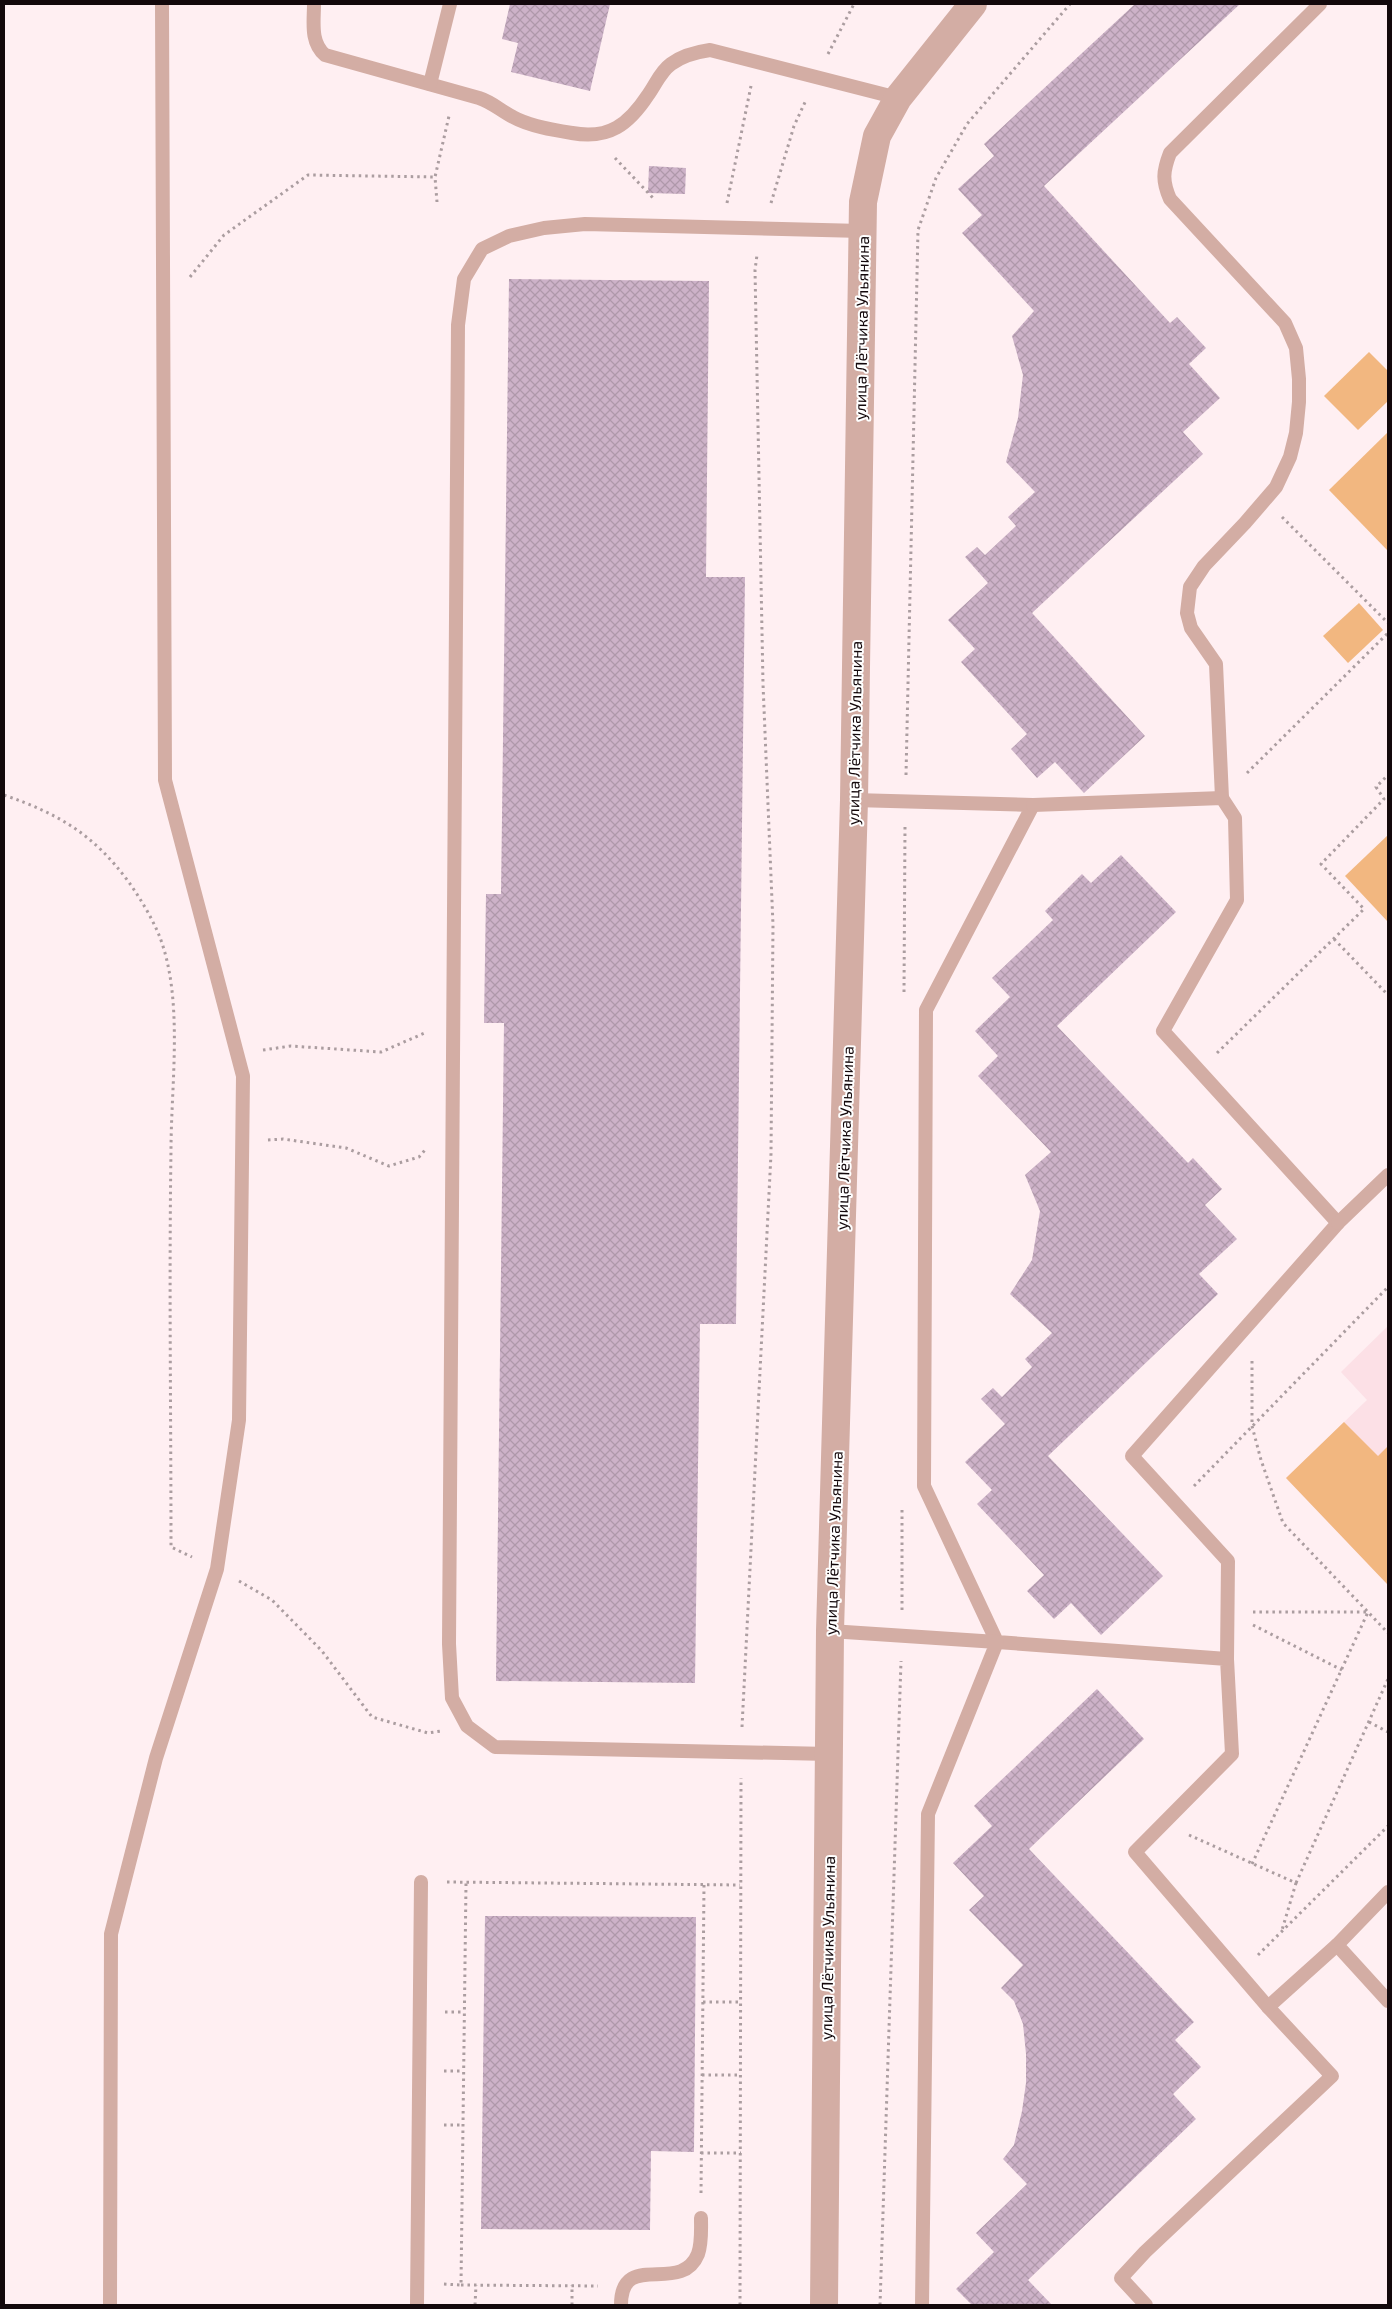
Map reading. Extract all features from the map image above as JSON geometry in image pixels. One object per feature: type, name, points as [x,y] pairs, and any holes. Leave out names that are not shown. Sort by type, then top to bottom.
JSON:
[{"type":"street","name":"улица Лётчика Ульянина","points":[[824,2305],[830,1631],[854,800],[863,202],[877,136],[898,98],[973,4]]},
{"type":"lane","points":[[110,2305],[111,1934],[156,1758],[218,1569],[239,1420],[243,1076],[166,780],[162,4]]},
{"type":"lane","points":[[314,4],[314,36],[316,45],[325,55],[487,100],[522,121],[573,134],[594,135],[613,130],[632,119],[659,76],[671,64],[683,56],[710,50],[898,98]]},
{"type":"lane","points":[[430,84],[450,4]]},
{"type":"lane","points":[[1320,4],[1170,153],[1163,172],[1164,186],[1170,199],[1285,323],[1296,348],[1300,402],[1296,433],[1290,457],[1276,487],[1204,566],[1190,586],[1187,612],[1191,628],[1216,664],[1222,798],[1235,818],[1237,900],[1163,1031],[1338,1223]]},
{"type":"lane","points":[[829,1754],[495,1747],[467,1726],[452,1698],[449,1644],[458,325],[464,280],[482,249],[509,236],[544,228],[585,224],[862,231]]},
{"type":"lane","points":[[854,800],[1033,805],[1222,798]]},
{"type":"lane","points":[[922,2305],[928,1814],[996,1642],[924,1486],[926,1010],[1033,805]]},
{"type":"lane","points":[[1146,2305],[1122,2278],[1152,2245],[1332,2076],[1268,2007],[1135,1852],[1232,1754],[1227,1659],[1228,1561],[1132,1456],[1338,1223],[1388,1175]]},
{"type":"lane","points":[[830,1631],[1227,1659]]},
{"type":"lane","points":[[417,2305],[421,1882]]},
{"type":"lane","points":[[1268,2007],[1337,1945],[1388,1892]]},
{"type":"lane","points":[[1337,1945],[1388,2001]]},
{"type":"lane","points":[[621,2305],[621,2294],[624,2286],[635,2276],[674,2274],[689,2267],[700,2248],[701,2218]]},
{"type":"path","points":[[740,2305],[741,1752],[771,1154],[773,926],[763,684],[755,270],[764,229],[794,126],[816,77],[854,4]]},
{"type":"path","points":[[918,230],[936,178],[967,124],[1070,4]]},
{"type":"path","points":[[722,228],[756,62]]},
{"type":"path","points":[[437,202],[435,177],[455,91]]},
{"type":"path","points":[[594,135],[680,227]]},
{"type":"path","points":[[164,309],[224,235],[308,175],[435,177]]},
{"type":"path","points":[[1265,500],[1388,623]]},
{"type":"path","points":[[1222,798],[1388,633]]},
{"type":"path","points":[[1199,1071],[1364,909],[1321,864],[1384,799],[1376,788],[1388,775]]},
{"type":"path","points":[[4,795],[59,817],[104,851],[138,894],[159,935],[169,969],[174,1005],[170,1150],[171,1546],[218,1569],[272,1600],[322,1651],[372,1717],[428,1733],[467,1726]]},
{"type":"path","points":[[1334,939],[1388,995]]},
{"type":"path","points":[[237,1054],[291,1046],[380,1052],[453,1020]]},
{"type":"path","points":[[242,1142],[283,1139],[346,1148],[388,1166],[419,1157],[452,1113]]},
{"type":"path","points":[[1176,1504],[1388,1287]]},
{"type":"path","points":[[1253,1319],[1252,1426],[1261,1460],[1283,1523],[1388,1633]]},
{"type":"path","points":[[1227,1612],[1368,1612]]},
{"type":"path","points":[[1227,1612],[1342,1670]]},
{"type":"path","points":[[1252,1864],[1368,1612]]},
{"type":"path","points":[[1282,1931],[1296,1884],[1388,1679]]},
{"type":"path","points":[[1369,1722],[1388,1732]]},
{"type":"path","points":[[1163,1823],[1296,1884]]},
{"type":"path","points":[[1239,1973],[1388,1826]]},
{"type":"path","points":[[421,1882],[740,1885]]},
{"type":"path","points":[[461,2284],[466,1883]]},
{"type":"path","points":[[701,2218],[704,1885]]},
{"type":"path","points":[[703,2002],[741,2002]]},
{"type":"path","points":[[702,2075],[740,2075]]},
{"type":"path","points":[[701,2152],[740,2153]]},
{"type":"path","points":[[417,2284],[624,2286]]},
{"type":"path","points":[[475,2305],[476,2285]]},
{"type":"path","points":[[572,2285],[572,2305]]},
{"type":"shaded area","points":[[1369,352],[1388,371],[1388,401],[1358,430],[1324,396]]},
{"type":"shaded area","points":[[1388,432],[1388,551],[1329,490]]},
{"type":"shaded area","points":[[1359,603],[1383,630],[1348,663],[1323,636]]},
{"type":"shaded area","points":[[1388,835],[1388,922],[1345,876]]},
{"type":"shaded area","points":[[1388,1326],[1388,1585],[1286,1478],[1367,1400],[1341,1372]]},
{"type":"shaded area","points":[[1344,1422],[1378,1456],[1388,1446],[1388,1585],[1286,1478]]},
{"type":"building","points":[[510,4],[610,4],[590,91],[511,72],[518,43],[502,39]]},
{"type":"building","points":[[1135,4],[1240,4],[1044,186],[1170,323],[1177,317],[1206,348],[1189,364],[1220,398],[1183,432],[1203,454],[1032,613],[1145,736],[1084,793],[1055,762],[1037,778],[1011,749],[1027,734],[961,662],[975,649],[948,620],[988,583],[965,557],[977,547],[985,555],[1016,526],[1008,517],[1035,492],[1006,462],[1018,418],[1023,375],[1012,336],[1034,311],[962,233],[982,215],[958,189],[994,156],[984,144]]},
{"type":"building","points":[[649,166],[686,168],[685,194],[648,193]]},
{"type":"building","points":[[509,279],[709,281],[706,577],[745,577],[736,1324],[700,1324],[695,1683],[496,1681],[504,1023],[484,1023],[486,894],[501,894]]},
{"type":"building","points":[[1121,855],[1176,912],[1057,1026],[1188,1163],[1193,1158],[1222,1189],[1205,1205],[1237,1239],[1199,1274],[1218,1294],[1048,1456],[1163,1576],[1101,1635],[1071,1603],[1054,1619],[1027,1591],[1044,1575],[977,1504],[992,1490],[965,1462],[1005,1424],[981,1399],[993,1388],[1002,1397],[1032,1367],[1025,1359],[1052,1333],[1010,1294],[1032,1260],[1040,1211],[1025,1175],[1051,1152],[978,1076],[998,1056],[975,1031],[1010,997],[992,978],[1053,920],[1045,911],[1082,874],[1091,883]]},
{"type":"building","points":[[1097,1689],[1144,1739],[1029,1849],[1194,2022],[1175,2040],[1201,2067],[1173,2094],[1196,2119],[1028,2280],[1052,2305],[972,2305],[956,2289],[994,2252],[976,2233],[1027,2184],[1003,2159],[1014,2145],[1022,2111],[1026,2083],[1026,2054],[1023,2024],[1014,2001],[1001,1988],[1023,1965],[969,1910],[984,1896],[953,1863],[992,1826],[974,1806]]},
{"type":"building","points":[[485,1916],[696,1917],[694,2152],[651,2151],[650,2230],[481,2229]]}]
